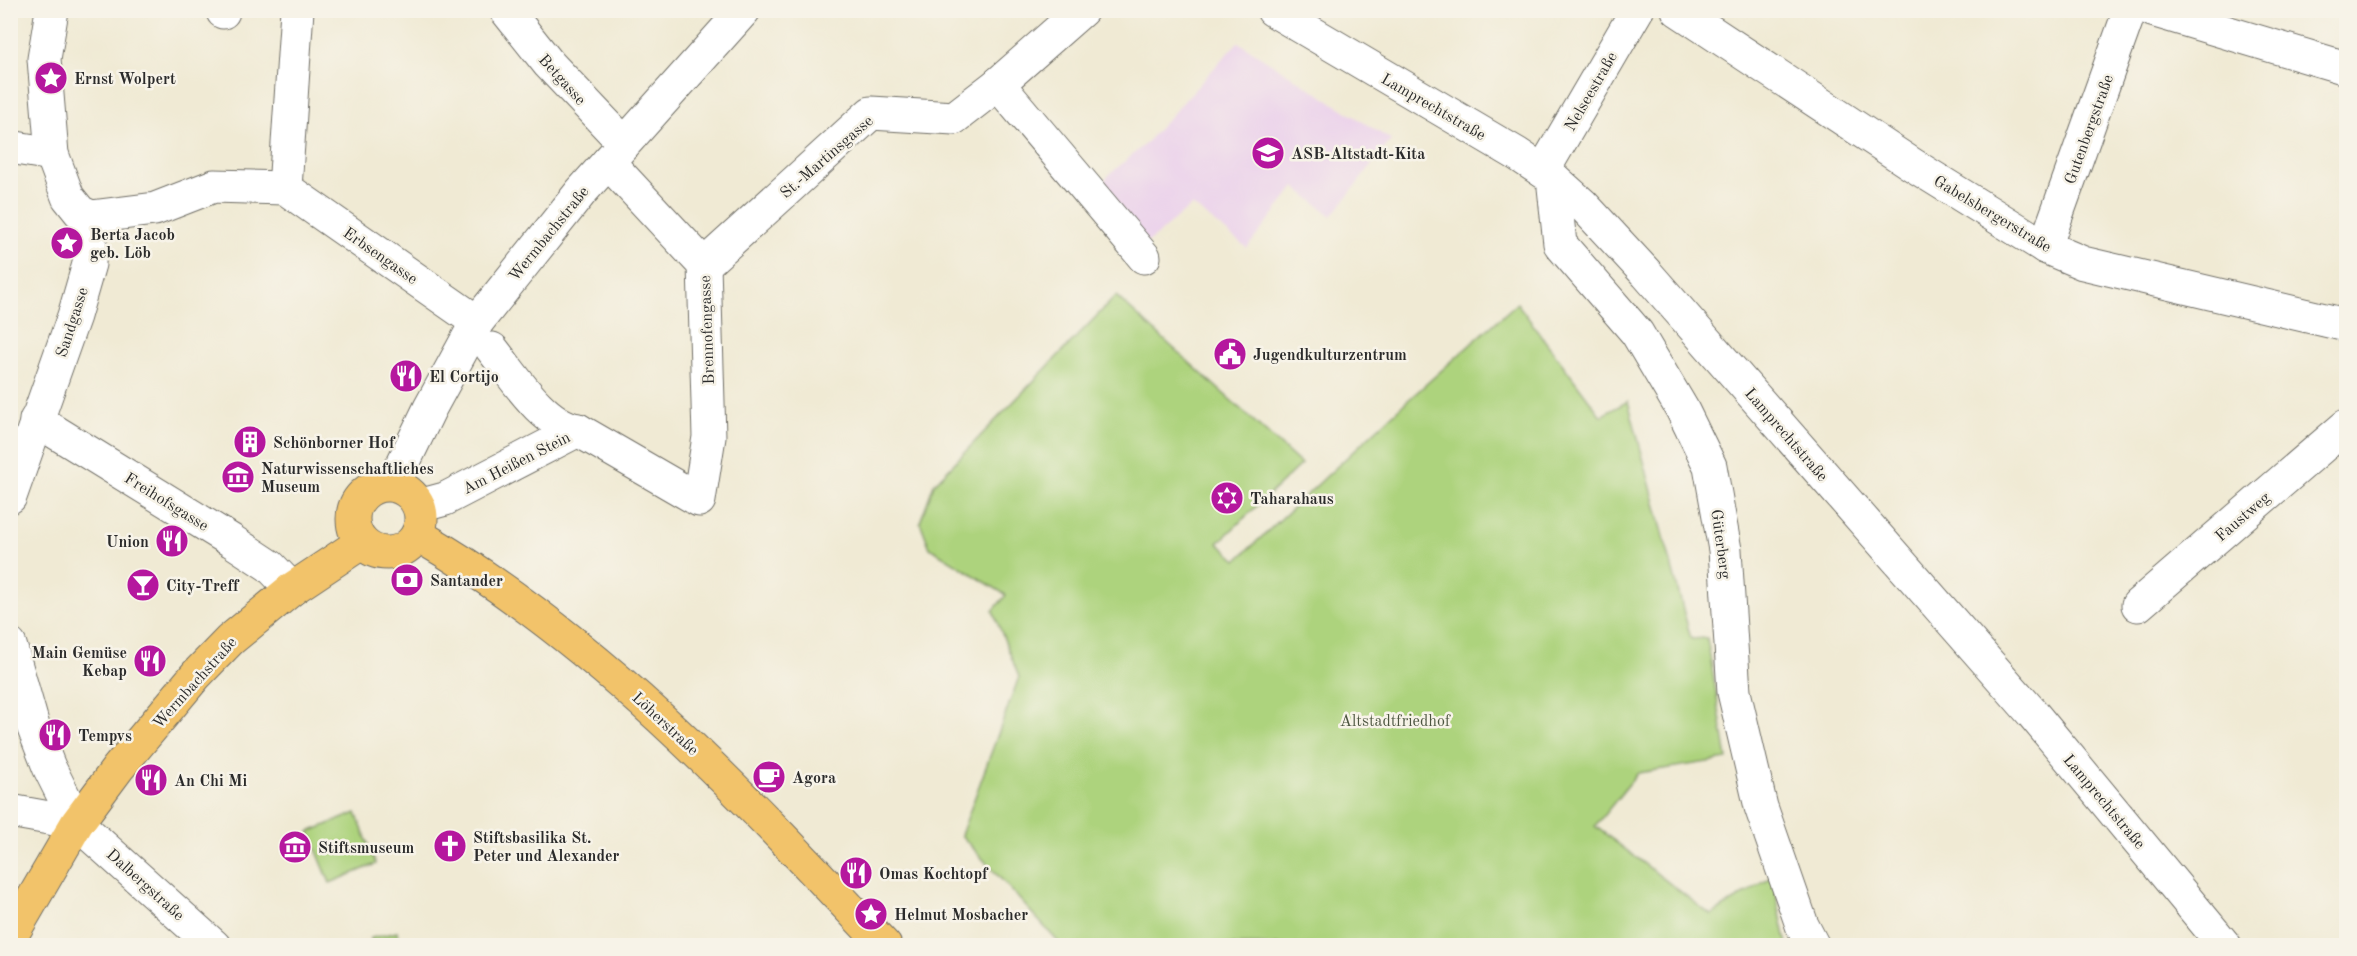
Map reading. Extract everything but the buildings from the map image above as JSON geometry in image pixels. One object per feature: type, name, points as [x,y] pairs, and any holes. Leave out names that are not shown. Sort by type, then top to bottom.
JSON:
[{"type":"main road","points":[[393,484],[413,495],[419,520],[408,546],[395,553],[385,554],[361,543],[354,530],[352,515],[357,501],[366,491],[379,485],[393,484]]},
{"type":"main road","name":"Löherstraße","points":[[419,520],[486,576],[572,640],[633,693],[752,804],[885,945]]},
{"type":"main road","name":"Wermbachstraße","points":[[10,938],[77,823],[118,768],[196,675],[230,640],[292,589],[361,543]]},
{"type":"street","points":[[52,10],[44,59],[52,154],[68,197],[80,212],[91,216],[154,209],[214,186],[285,188],[297,10]]},
{"type":"street","name":"Betgasse","points":[[506,10],[616,153]]},
{"type":"street","name":"Wermbachstraße","points":[[393,484],[430,408],[484,336],[558,219],[744,10]]},
{"type":"street","name":"St.-Martinsgasse","points":[[704,265],[871,112],[954,118],[998,84],[1082,10]]},
{"type":"street","name":"Lamprechtstraße","points":[[1273,10],[1548,174],[1582,204],[1647,274],[2025,705],[2225,945]]},
{"type":"street","name":"Nelseestraße","points":[[1548,174],[1636,10]]},
{"type":"street","name":"Gabelsbergerstraße","points":[[1678,10],[1913,165],[2045,247],[2083,263],[2346,326]]},
{"type":"street","name":"Gutenbergstraße","points":[[2045,247],[2130,10]]},
{"type":"street","points":[[2152,10],[2346,68]]},
{"type":"street","points":[[998,84],[1143,257]]},
{"type":"street","points":[[10,147],[52,154]]},
{"type":"street","name":"Brennofengasse","points":[[616,153],[704,265],[709,437],[699,500]]},
{"type":"street","name":"Güterberg","points":[[1548,174],[1560,244],[1637,333],[1682,409],[1710,466],[1725,550],[1734,692],[1761,807],[1802,925],[1813,945]]},
{"type":"street","name":"Erbsengasse","points":[[285,188],[484,336]]},
{"type":"street","name":"Sandgasse","points":[[10,497],[74,316],[89,264],[91,216]]},
{"type":"street","name":"Am Heißen Stein","points":[[484,336],[540,409],[566,428],[578,430],[699,500]]},
{"type":"street","name":"Freihofsgasse","points":[[36,420],[232,540],[270,566],[292,589]]},
{"type":"street","name":"Faustweg","points":[[2138,605],[2346,426]]},
{"type":"street","name":"Am Heißen Stein","points":[[419,520],[445,499],[578,430]]},
{"type":"street","points":[[10,645],[33,726],[49,767],[77,823]]},
{"type":"street","points":[[10,811],[77,823]]},
{"type":"street","name":"Dalbergstraße","points":[[77,823],[214,945]]},
{"type":"shaded area","points":[[1238,42],[1391,140],[1332,216],[1295,187],[1247,248],[1192,205],[1146,244],[1098,188],[1110,174],[1144,145]]},
{"type":"green space","name":"Altstadtfriedhof","points":[[1116,296],[1301,464],[1218,543],[1237,560],[1406,402],[1517,303],[1601,416],[1628,401],[1691,639],[1707,638],[1727,759],[1638,773],[1595,826],[1711,915],[1772,877],[1787,945],[1061,945],[961,835],[1019,677],[993,611],[1006,595],[930,548],[920,522],[934,484]]},
{"type":"green space","points":[[356,813],[376,864],[330,883],[309,832]]},
{"type":"green space","points":[[397,932],[400,945],[372,945],[371,938]]},
{"type":"place","name":"Ernst Wolpert","points":[[51,78]]},
{"type":"place","name":"ASB-Altstadt-Kita","points":[[1268,153]]},
{"type":"place","name":"Berta Jacob geb. Löb","points":[[67,243]]},
{"type":"place","name":"Jugendkulturzentrum","points":[[1230,354]]},
{"type":"place","name":"El Cortijo","points":[[406,376]]},
{"type":"place","name":"Schönborner Hof","points":[[250,442]]},
{"type":"place","name":"Naturwissenschaftliches Museum","points":[[238,477]]},
{"type":"place","name":"Taharahaus","points":[[1227,498]]},
{"type":"place","name":"Union","points":[[172,541]]},
{"type":"place","name":"Santander","points":[[407,580]]},
{"type":"place","name":"City-Treff","points":[[143,585]]},
{"type":"place","name":"Main Gemüse Kebap","points":[[150,661]]},
{"type":"place","name":"Tempvs","points":[[55,735]]},
{"type":"place","name":"Agora","points":[[769,777]]},
{"type":"place","name":"An Chi Mi","points":[[151,780]]},
{"type":"place","name":"Stiftsbasilika St. Peter und Alexander","points":[[450,846]]},
{"type":"place","name":"Stiftsmuseum","points":[[295,847]]},
{"type":"place","name":"Omas Kochtopf","points":[[856,873]]},
{"type":"place","name":"Helmut Mosbacher","points":[[871,914]]}]
